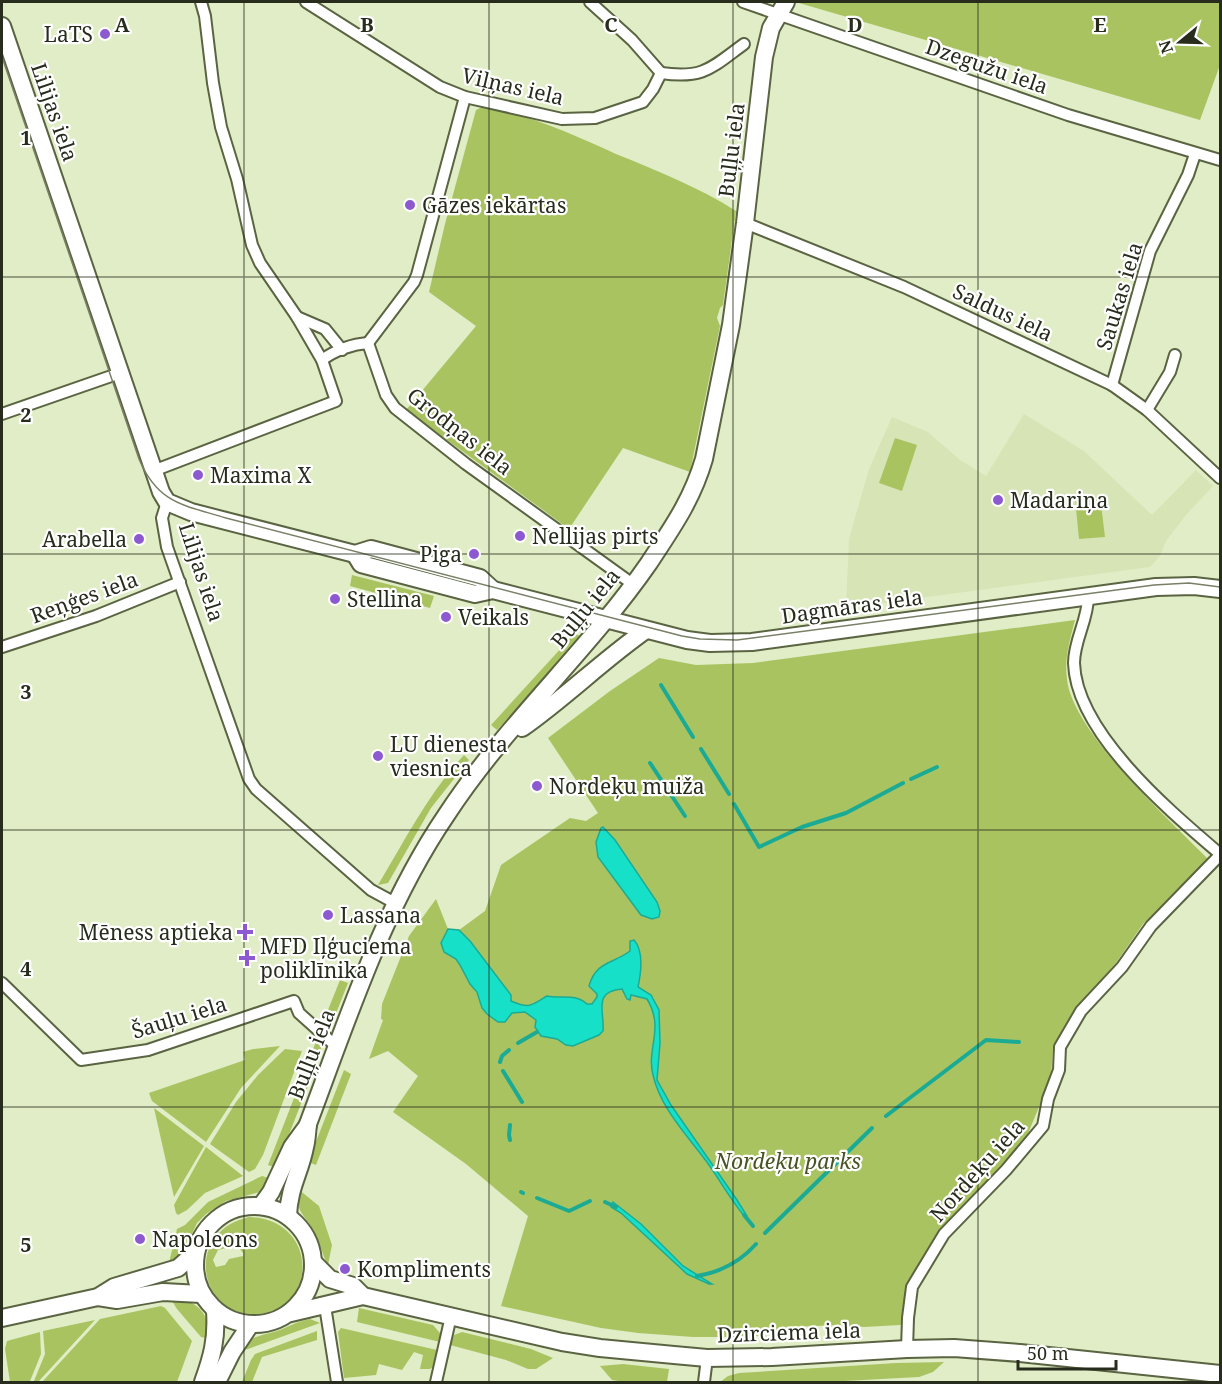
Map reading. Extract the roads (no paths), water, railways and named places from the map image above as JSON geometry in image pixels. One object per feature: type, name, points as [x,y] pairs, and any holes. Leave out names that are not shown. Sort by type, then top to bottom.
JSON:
[{"type":"street","points":[[153,471],[336,401],[322,360],[297,317],[260,263],[252,245],[237,179],[220,127],[205,16],[201,2]]},
{"type":"street","name":"Viļņas iela","points":[[306,2],[440,87],[465,97],[562,119],[595,118],[643,102],[661,73]]},
{"type":"street","points":[[590,2],[632,40],[661,73],[695,75],[708,69],[744,44]]},
{"type":"street","name":"Dzegužu iela","points":[[743,2],[782,8],[1068,115],[1221,160]]},
{"type":"street","name":"Buļļu iela","points":[[261,1206],[271,1192],[292,1147],[308,1124],[394,903],[447,813],[502,741],[634,585],[682,514],[698,481],[731,325],[764,57],[771,28],[782,8]]},
{"type":"street","name":"Lilijas iela","points":[[2,26],[153,471],[167,502],[162,519],[163,530],[249,779],[256,789],[371,890],[394,903]]},
{"type":"street","points":[[322,360],[342,350],[368,343],[414,282],[465,97]]},
{"type":"street","name":"Saukas iela","points":[[1112,385],[1150,251],[1196,154]]},
{"type":"street","name":"Saldus iela","points":[[745,223],[904,287],[1112,385],[1147,410],[1221,478]]},
{"type":"street","points":[[297,317],[325,329],[342,350]]},
{"type":"street","name":"Grodņas iela","points":[[368,343],[386,395],[395,408],[466,464],[634,585]]},
{"type":"street","points":[[1147,410],[1170,372],[1175,355]]},
{"type":"street","points":[[2,414],[120,373]]},
{"type":"street","name":"Dagmāras iela","points":[[167,502],[200,514],[355,554],[371,549],[480,578],[493,590],[687,640],[734,643],[1183,586],[1221,590]]},
{"type":"street","name":"Reņģes iela","points":[[2,647],[96,616],[180,582]]},
{"type":"street","points":[[1088,597],[1087,616],[1077,640],[1074,655],[1077,681],[1087,710],[1115,751],[1145,785],[1178,819],[1221,855]]},
{"type":"street","points":[[502,741],[540,716],[645,630]]},
{"type":"street","name":"Nordeķu iela","points":[[908,1349],[908,1318],[912,1287],[944,1234],[1006,1170],[1043,1126],[1048,1099],[1059,1070],[1060,1047],[1081,1011],[1122,967],[1152,926],[1221,855]]},
{"type":"street","name":"Šauļu iela","points":[[2,983],[81,1060],[148,1050],[294,1001],[298,1013],[338,1047]]},
{"type":"street","name":"Buļļu iela","points":[[288,1216],[293,1181],[305,1149],[308,1124]]},
{"type":"street","points":[[261,1206],[276,1209],[288,1216],[302,1230],[311,1247],[313,1262],[310,1282],[303,1299],[291,1312],[267,1323],[250,1325],[232,1321],[215,1311],[201,1294],[194,1270],[195,1253],[202,1236],[217,1218],[238,1207],[261,1206]]},
{"type":"street","points":[[2,1318],[98,1297],[114,1287],[178,1268],[195,1253]]},
{"type":"street","name":"Dzirciema iela","points":[[313,1262],[330,1279],[353,1286],[363,1296]]},
{"type":"street","points":[[98,1297],[117,1300],[163,1292],[201,1294]]},
{"type":"street","name":"Dzirciema iela","points":[[291,1312],[363,1296],[562,1342],[706,1358],[772,1357],[908,1349],[996,1351],[1221,1374]]},
{"type":"street","points":[[325,1306],[337,1383]]},
{"type":"street","points":[[203,1383],[215,1345],[217,1332],[215,1311]]},
{"type":"street","points":[[436,1383],[451,1316]]},
{"type":"street","points":[[217,1383],[235,1346],[250,1325]]},
{"type":"street","points":[[704,1383],[706,1358]]},
{"type":"water","points":[[603,827],[615,840],[657,902],[659,917],[652,919],[641,915],[598,857],[596,842]]},
{"type":"water","points":[[448,929],[459,930],[511,995],[511,1001],[526,1006],[547,996],[573,997],[592,1004],[597,994],[589,986],[592,978],[601,967],[630,951],[630,941],[634,940],[640,956],[641,969],[638,987],[651,995],[659,1010],[660,1043],[657,1080],[671,1105],[737,1200],[746,1218],[662,1100],[651,1065],[655,1020],[647,999],[631,995],[630,1000],[627,999],[622,989],[607,994],[602,1004],[603,1031],[573,1046],[566,1045],[557,1039],[541,1036],[535,1027],[536,1020],[525,1012],[512,1013],[505,1022],[498,1022],[482,1008],[477,992],[456,959],[444,952],[441,943]]},
{"type":"water","points":[[613,1202],[641,1224],[683,1266],[712,1284],[687,1274],[621,1213],[611,1207]]},
{"type":"waterway","points":[[661,685],[693,737]]},
{"type":"waterway","points":[[701,749],[729,794]]},
{"type":"waterway","points":[[650,763],[685,816]]},
{"type":"waterway","points":[[911,779],[937,767]]},
{"type":"waterway","points":[[734,804],[759,847],[802,827],[846,813],[903,783]]},
{"type":"waterway","points":[[518,1043],[537,1032]]},
{"type":"waterway","points":[[886,1116],[986,1040],[1019,1042]]},
{"type":"waterway","points":[[500,1062],[502,1056],[509,1050]]},
{"type":"waterway","points":[[503,1071],[522,1102]]},
{"type":"waterway","points":[[510,1125],[510,1140]]},
{"type":"waterway","points":[[765,1233],[872,1128]]},
{"type":"waterway","points":[[537,1198],[569,1211],[590,1201]]},
{"type":"waterway","points":[[605,1202],[616,1207]]},
{"type":"waterway","points":[[744,1215],[753,1226]]},
{"type":"waterway","points":[[697,1276],[730,1265],[756,1244]]},
{"type":"tram line","points":[[2,57],[139,459],[146,474],[155,485],[164,494],[185,505],[226,518],[700,639],[737,640],[1154,585],[1189,583],[1220,587]]},
{"type":"place","name":"LaTS","points":[[105,34]]},
{"type":"place","name":"Gāzes iekārtas","points":[[410,205]]},
{"type":"place","name":"Maxima X","points":[[198,475]]},
{"type":"place","name":"Madariņa","points":[[998,500]]},
{"type":"place","name":"Nellijas pirts","points":[[520,536]]},
{"type":"place","name":"Arabella","points":[[139,539]]},
{"type":"place","name":"Piga","points":[[474,554]]},
{"type":"place","name":"Stellina","points":[[335,599]]},
{"type":"place","name":"Veikals","points":[[446,617]]},
{"type":"place","name":"LU dienesta viesnica","points":[[378,756]]},
{"type":"place","name":"Nordeķu muiža","points":[[537,786]]},
{"type":"place","name":"Lassana","points":[[328,915]]},
{"type":"place","name":"Mēness aptieka","points":[[245,932]]},
{"type":"place","name":"MFD Iļģuciema poliklīnika","points":[[247,958]]},
{"type":"place","name":"Napoleons","points":[[140,1239]]},
{"type":"place","name":"Kompliments","points":[[345,1269]]},
{"type":"park label","name":"Nordeķu parks","points":[[788,1161]]}]
